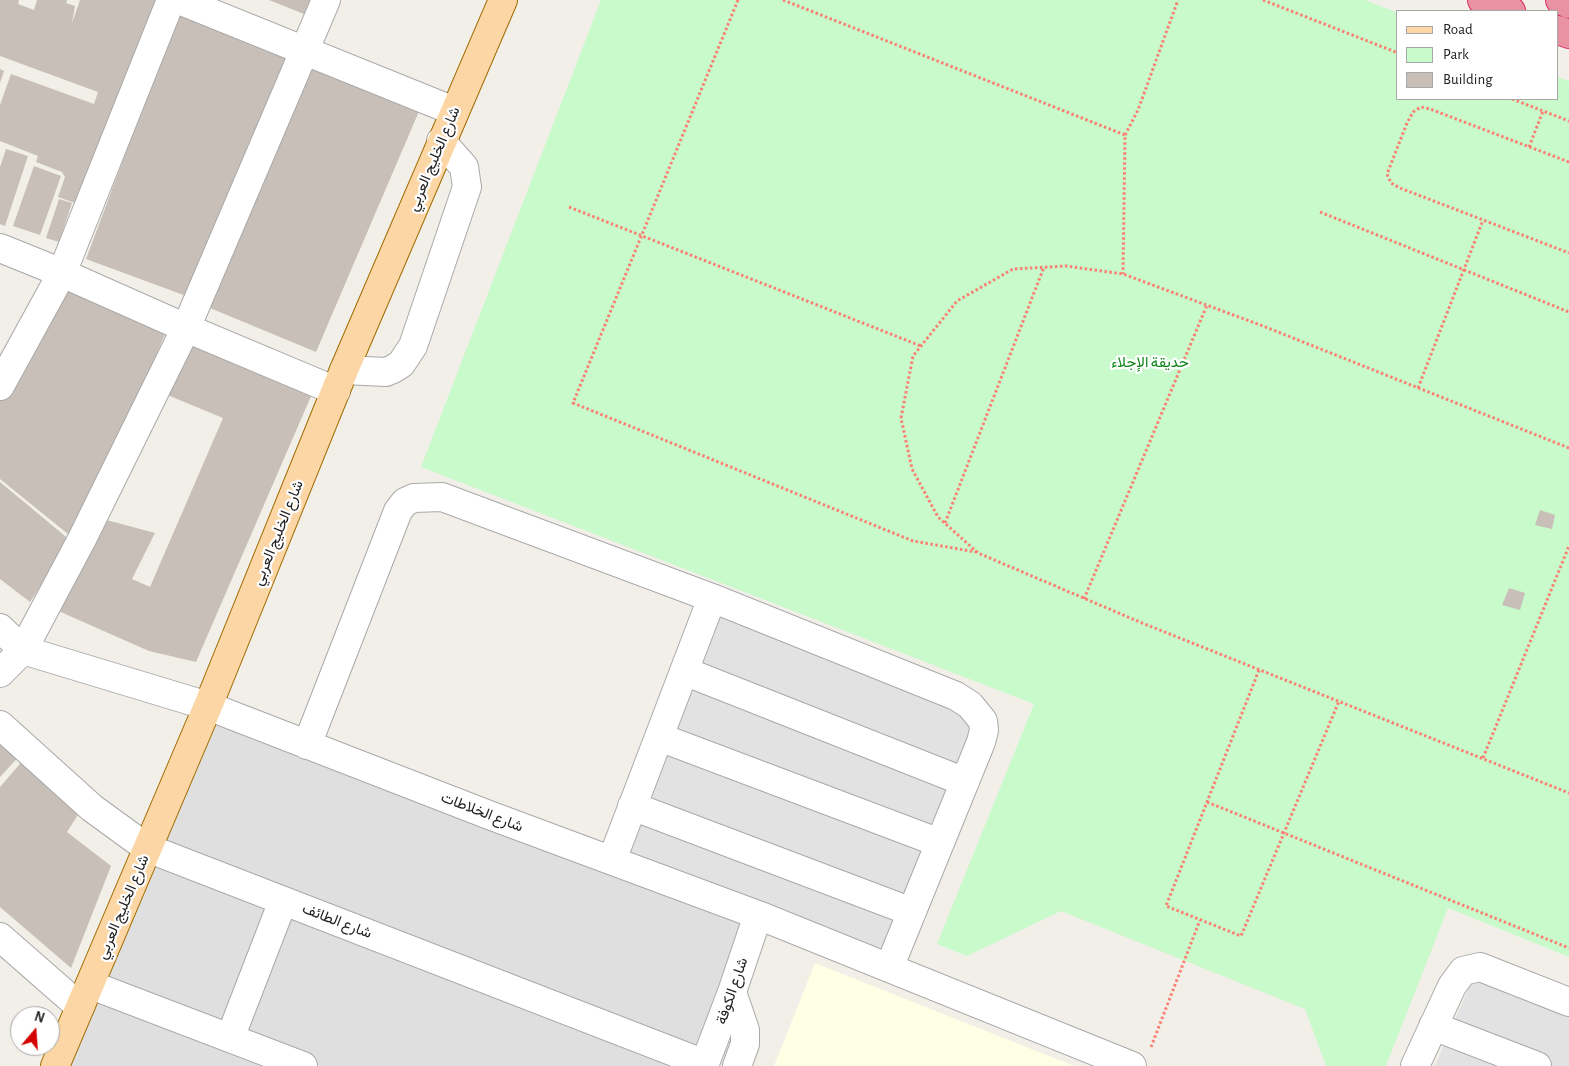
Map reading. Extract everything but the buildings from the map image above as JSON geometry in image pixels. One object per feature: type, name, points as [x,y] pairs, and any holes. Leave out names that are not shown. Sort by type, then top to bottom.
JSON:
[{"type":"highway","points":[[1482,0],[1508,10]]},
{"type":"highway","points":[[1560,0],[1569,4]]},
{"type":"main road","name":"شارع الخليج العربي","points":[[55,1066],[208,706],[340,381],[441,141],[503,0]]},
{"type":"street","points":[[0,386],[62,273],[171,0]]},
{"type":"street","points":[[179,0],[454,111]]},
{"type":"street","points":[[0,673],[23,650],[82,539],[186,328],[326,0]]},
{"type":"street","points":[[0,248],[62,273],[186,328],[340,381],[386,372],[393,370],[404,360],[412,346],[467,187],[464,167],[441,141]]},
{"type":"street","points":[[307,744],[398,511],[405,502],[414,498],[442,497],[712,598],[956,696],[970,705],[983,721],[984,730],[965,782],[889,968]]},
{"type":"street","points":[[612,860],[712,598]]},
{"type":"street","points":[[0,628],[23,650]]},
{"type":"street","name":"شارع الخلاطات","points":[[23,650],[208,706],[758,915],[889,968],[1141,1057]]},
{"type":"street","points":[[684,671],[965,782]]},
{"type":"street","name":"شارع الطائف","points":[[0,725],[92,808],[147,848],[705,1065]]},
{"type":"street","points":[[659,737],[940,843]]},
{"type":"street","points":[[632,806],[912,912]]},
{"type":"street","points":[[230,1038],[283,901]]},
{"type":"street","name":"شارع الكوفة","points":[[705,1065],[758,915]]},
{"type":"street","points":[[0,937],[85,996],[230,1038],[303,1066]]},
{"type":"street","points":[[1415,1066],[1452,986],[1463,971],[1480,967],[1569,1002]]},
{"type":"street","points":[[732,992],[745,1030],[745,1044],[737,1066]]},
{"type":"street","points":[[1433,1026],[1536,1066]]},
{"type":"path","points":[[738,0],[573,403],[913,541],[978,553],[1084,599],[1569,793]]},
{"type":"path","points":[[783,0],[1125,135]]},
{"type":"path","points":[[1123,274],[1125,135],[1138,110],[1178,0]]},
{"type":"path","points":[[1262,0],[1396,53]]},
{"type":"path","points":[[1515,100],[1569,121]]},
{"type":"path","points":[[1569,162],[1430,109],[1421,108],[1413,112],[1388,169],[1388,180],[1400,188],[1569,253]]},
{"type":"path","points":[[1529,147],[1543,111]]},
{"type":"path","points":[[570,207],[922,346]]},
{"type":"path","points":[[1320,212],[1569,312]]},
{"type":"path","points":[[1418,388],[1483,220]]},
{"type":"path","points":[[978,553],[938,517],[912,469],[900,418],[913,356],[957,302],[1013,269],[1066,266],[1123,274],[1208,305],[1569,448]]},
{"type":"path","points":[[945,523],[1044,267]]},
{"type":"path","points":[[1084,599],[1208,305]]},
{"type":"path","points":[[1483,758],[1569,546]]},
{"type":"path","points":[[1259,670],[1166,906],[1241,936],[1339,701]]},
{"type":"path","points":[[1208,802],[1569,948]]},
{"type":"path","points":[[1141,1057],[1200,920]]},
{"type":"shaded area","points":[[712,598],[982,721],[888,965],[612,860]]},
{"type":"shaded area","points":[[208,706],[758,915],[699,1066],[55,1066]]},
{"type":"shaded area","points":[[815,963],[1074,1066],[774,1066]]},
{"type":"shaded area","points":[[1474,976],[1569,1015],[1569,1066],[1435,1066]]},
{"type":"green space","name":"حديقة الإجلاء","points":[[601,0],[1365,0],[1396,12],[1396,100],[1559,100],[1559,77],[1569,81],[1569,957],[1448,908],[1386,1066],[1326,1066],[1305,1009],[1061,911],[967,956],[937,944],[1034,704],[421,467]]}]
